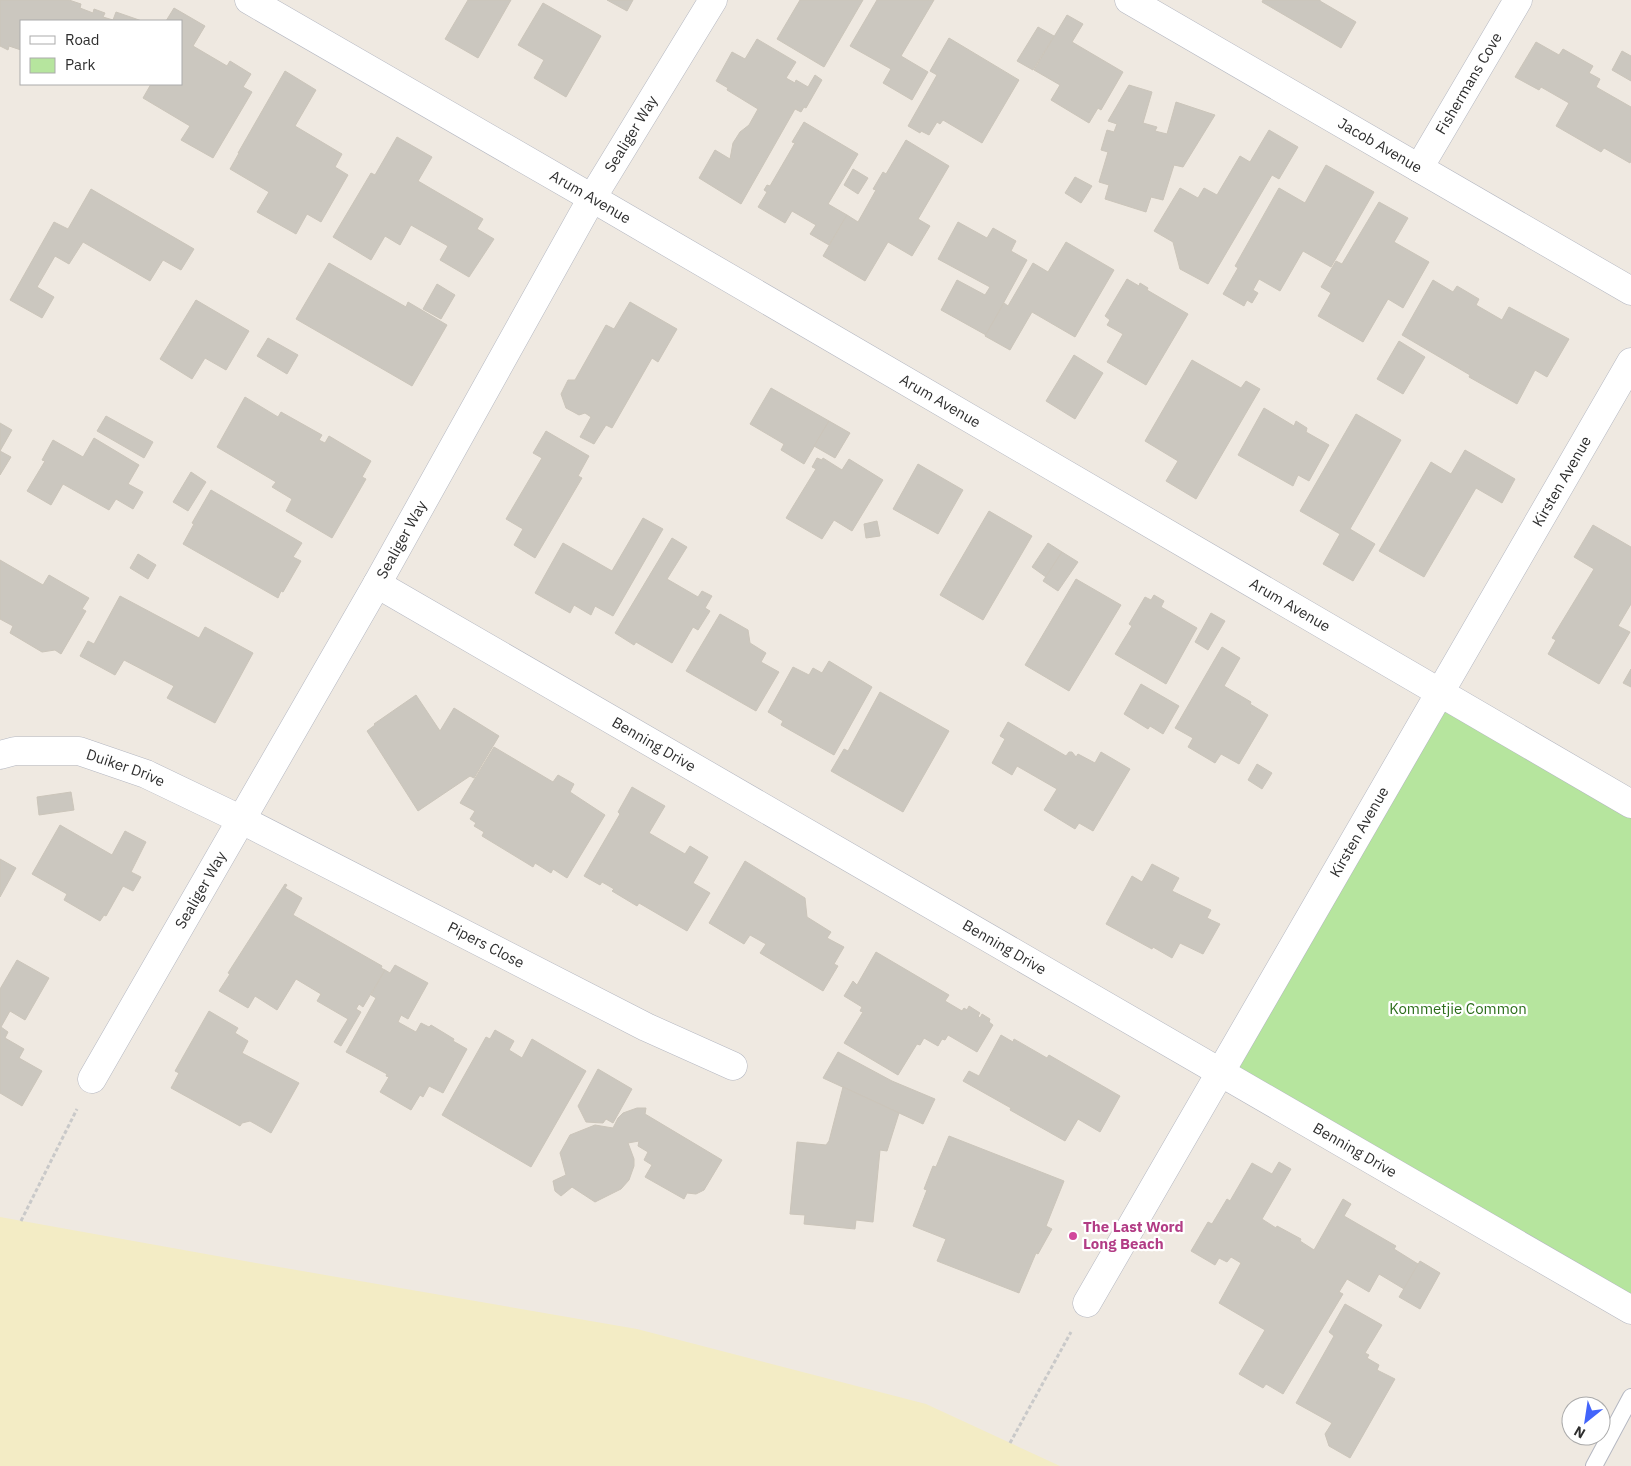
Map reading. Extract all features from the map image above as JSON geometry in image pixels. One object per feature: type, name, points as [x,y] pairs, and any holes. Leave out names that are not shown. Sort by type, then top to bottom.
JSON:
[{"type":"street","name":"Arum Avenue","points":[[249,0],[1631,804]]},
{"type":"street","name":"Sealiger Way","points":[[92,1079],[377,584],[592,198],[713,0]]},
{"type":"street","name":"Jacob Avenue","points":[[1129,0],[1631,292]]},
{"type":"street","name":"Fishermans Cove","points":[[1419,168],[1518,0]]},
{"type":"street","name":"Kirsten Avenue","points":[[1087,1303],[1631,362]]},
{"type":"street","name":"Benning Drive","points":[[377,584],[1631,1310]]},
{"type":"street","name":"Duiker Drive","points":[[0,755],[15,750],[78,751],[146,774],[242,820]]},
{"type":"street","name":"Pipers Close","points":[[242,820],[646,1027],[733,1066]]},
{"type":"lane","points":[[1594,1466],[1631,1397]]},
{"type":"path","points":[[21,1220],[92,1079]]},
{"type":"path","points":[[1010,1443],[1087,1303]]},
{"type":"green space","name":"Kommetjie Common","points":[[1440,692],[1631,804],[1631,1310],[1220,1072]]},
{"type":"sand","points":[[0,1217],[637,1329],[926,1404],[1060,1466],[0,1466]]},
{"type":"building","points":[[0,0],[69,0],[81,4],[80,8],[93,13],[94,9],[105,13],[103,17],[113,20],[20,20],[20,50],[9,46],[8,50],[0,46]]},
{"type":"building","points":[[468,0],[511,0],[478,58],[445,39]]},
{"type":"building","points":[[607,0],[633,0],[627,11]]},
{"type":"building","points":[[800,0],[863,0],[824,67],[777,39]]},
{"type":"building","points":[[877,0],[934,0],[901,56],[928,72],[912,100],[883,83],[891,69],[850,46]]},
{"type":"building","points":[[1263,0],[1320,0],[1356,22],[1341,48],[1262,2]]},
{"type":"building","points":[[543,3],[601,36],[566,97],[534,78],[544,60],[518,45]]},
{"type":"building","points":[[174,8],[205,26],[193,46],[227,66],[230,61],[251,74],[243,87],[252,92],[213,158],[181,140],[190,126],[143,98],[150,85],[182,85],[182,20],[167,20]]},
{"type":"building","points":[[116,12],[139,20],[113,20]]},
{"type":"building","points":[[1067,15],[1083,24],[1072,42],[1123,72],[1101,110],[1098,108],[1089,123],[1051,100],[1060,85],[1034,70]]},
{"type":"building","points":[[1038,27],[1054,36],[1033,70],[1017,61]]},
{"type":"building","points":[[949,38],[1019,80],[982,143],[943,120],[940,124],[937,122],[929,135],[921,131],[920,133],[908,126],[937,75],[930,71]]},
{"type":"building","points":[[757,39],[796,62],[786,78],[795,83],[796,80],[808,87],[815,75],[822,80],[806,108],[804,107],[801,112],[795,109],[741,204],[699,178],[715,150],[730,159],[733,143],[740,132],[749,125],[758,109],[716,81],[732,52],[745,59]]},
{"type":"building","points":[[1536,42],[1559,55],[1563,49],[1593,66],[1589,73],[1600,79],[1596,87],[1631,107],[1630,163],[1604,148],[1601,152],[1556,126],[1569,103],[1541,87],[1539,90],[1515,77]]},
{"type":"building","points":[[1622,51],[1631,56],[1631,81],[1612,70]]},
{"type":"building","points":[[285,71],[316,90],[295,126],[342,154],[335,167],[348,175],[321,222],[307,214],[296,234],[257,212],[269,192],[230,169]]},
{"type":"building","points":[[1129,85],[1152,92],[1143,123],[1157,127],[1155,131],[1167,134],[1176,102],[1215,115],[1183,167],[1174,165],[1163,200],[1151,197],[1146,212],[1105,199],[1109,185],[1099,182],[1108,152],[1101,150],[1107,130],[1114,132],[1117,124],[1108,121]]},
{"type":"building","points":[[804,122],[858,154],[828,204],[847,215],[829,245],[810,234],[816,225],[792,211],[785,223],[758,207],[767,192],[764,190],[767,185],[770,186],[795,143],[792,142]]},
{"type":"building","points":[[1269,130],[1298,147],[1279,179],[1272,175],[1208,284],[1180,269],[1173,242],[1154,231],[1180,188],[1198,198],[1204,188],[1217,195],[1240,156],[1250,162]]},
{"type":"building","points":[[397,137],[432,157],[418,181],[483,219],[477,229],[494,239],[469,277],[440,260],[448,246],[411,225],[400,245],[385,236],[371,260],[333,237],[371,173],[375,175]]},
{"type":"building","points":[[906,140],[949,166],[918,219],[930,226],[912,256],[888,242],[865,281],[823,256],[847,215],[858,222],[876,190],[873,189],[883,172],[886,174]]},
{"type":"building","points":[[1326,165],[1374,192],[1331,267],[1303,251],[1280,291],[1259,279],[1253,290],[1258,293],[1252,303],[1247,300],[1244,306],[1223,294],[1238,268],[1235,266],[1279,188],[1305,203]]},
{"type":"building","points":[[853,169],[868,178],[858,194],[844,185]]},
{"type":"building","points":[[1075,177],[1092,186],[1081,203],[1065,193]]},
{"type":"building","points":[[91,189],[194,249],[181,270],[163,260],[150,281],[83,242],[69,264],[55,256],[37,287],[54,297],[42,318],[10,300],[54,222],[68,229]]},
{"type":"building","points":[[1379,202],[1408,218],[1394,242],[1429,262],[1403,308],[1388,299],[1363,342],[1318,316],[1331,293],[1321,287],[1336,261],[1342,264]]},
{"type":"building","points":[[958,222],[987,238],[993,228],[1016,241],[1011,251],[1027,260],[986,335],[941,310],[957,280],[985,295],[990,287],[938,259]]},
{"type":"building","points":[[1066,242],[1114,270],[1075,337],[1032,312],[1010,350],[985,336],[1004,303],[1008,306],[1033,263],[1048,272]]},
{"type":"building","points":[[329,263],[406,307],[408,302],[447,325],[412,386],[296,319]]},
{"type":"building","points":[[1127,279],[1139,286],[1140,283],[1148,288],[1147,290],[1188,314],[1146,385],[1107,362],[1123,334],[1107,325],[1110,320],[1105,316]]},
{"type":"building","points":[[1433,280],[1453,292],[1457,286],[1479,299],[1476,305],[1502,320],[1509,307],[1569,339],[1547,377],[1535,370],[1517,404],[1469,377],[1470,375],[1402,335]]},
{"type":"building","points":[[437,284],[455,295],[441,319],[423,309]]},
{"type":"building","points":[[196,300],[249,331],[226,370],[205,358],[192,379],[160,359]]},
{"type":"building","points":[[630,302],[677,329],[658,362],[652,358],[612,428],[606,425],[594,444],[580,437],[591,417],[585,413],[579,415],[566,408],[561,394],[568,380],[575,380],[606,325],[614,329]]},
{"type":"building","points":[[268,338],[298,355],[287,374],[257,356]]},
{"type":"building","points":[[1399,341],[1425,357],[1403,394],[1377,379]]},
{"type":"building","points":[[1074,355],[1103,373],[1075,419],[1046,401]]},
{"type":"building","points":[[1192,360],[1241,388],[1246,381],[1260,389],[1196,499],[1166,481],[1178,461],[1145,441]]},
{"type":"building","points":[[771,388],[829,421],[804,464],[781,450],[784,444],[750,424]]},
{"type":"building","points":[[245,397],[278,417],[281,412],[322,435],[319,440],[325,443],[329,436],[371,461],[362,477],[366,479],[332,538],[286,511],[292,499],[272,487],[276,482],[217,447]]},
{"type":"building","points":[[1264,408],[1294,426],[1296,421],[1307,428],[1306,432],[1329,445],[1309,481],[1298,475],[1293,486],[1238,455]]},
{"type":"building","points":[[1356,414],[1401,440],[1350,529],[1375,544],[1353,581],[1323,564],[1340,534],[1300,511]]},
{"type":"building","points":[[106,416],[153,442],[144,458],[97,431]]},
{"type":"building","points":[[829,421],[850,433],[835,458],[814,446]]},
{"type":"building","points":[[0,423],[12,430],[0,451]]},
{"type":"building","points":[[546,431],[589,456],[578,476],[582,478],[535,558],[514,545],[523,529],[506,519],[542,458],[533,453]]},
{"type":"building","points":[[94,438],[139,465],[128,484],[143,492],[133,509],[116,499],[109,510],[63,484],[51,505],[27,491],[45,461],[42,460],[53,440],[83,457]]},
{"type":"building","points":[[1465,450],[1515,479],[1502,503],[1476,488],[1424,577],[1379,551],[1431,462],[1451,474]]},
{"type":"building","points":[[0,451],[11,457],[0,475]]},
{"type":"building","points":[[817,458],[822,460],[823,458],[842,470],[849,459],[883,480],[852,531],[834,520],[822,539],[786,518],[816,469],[812,467]]},
{"type":"building","points":[[918,464],[963,490],[938,534],[893,509]]},
{"type":"building","points":[[191,472],[206,482],[188,511],[173,502]]},
{"type":"building","points":[[211,490],[302,543],[293,557],[301,561],[278,598],[183,544],[194,524],[192,523]]},
{"type":"building","points":[[989,511],[1032,536],[983,620],[940,595]]},
{"type":"building","points":[[643,518],[663,529],[613,616],[595,606],[591,615],[574,605],[570,613],[535,593],[563,543],[612,571]]},
{"type":"building","points":[[877,521],[880,536],[866,538],[864,524]]},
{"type":"building","points":[[1593,525],[1631,547],[1631,604],[1618,626],[1630,632],[1599,684],[1548,654],[1556,640],[1552,638],[1594,569],[1574,557]]},
{"type":"building","points":[[672,538],[687,547],[667,579],[698,597],[702,591],[712,596],[705,608],[710,611],[698,630],[693,627],[672,663],[636,642],[634,645],[615,633]]},
{"type":"building","points":[[1048,543],[1062,552],[1046,577],[1032,567]]},
{"type":"building","points":[[1062,552],[1078,562],[1058,591],[1043,581]]},
{"type":"building","points":[[138,554],[156,565],[148,579],[130,568]]},
{"type":"building","points":[[0,560],[43,585],[49,575],[89,598],[82,609],[86,611],[61,654],[55,650],[42,652],[10,633],[13,626],[0,619]]},
{"type":"building","points":[[1076,579],[1121,605],[1069,691],[1025,665]]},
{"type":"building","points":[[1154,595],[1164,601],[1161,607],[1197,628],[1166,684],[1115,654],[1132,626],[1129,624],[1145,597],[1151,600]]},
{"type":"building","points":[[120,596],[199,638],[205,627],[253,653],[215,723],[167,698],[174,686],[124,660],[115,675],[80,656],[88,641],[94,644]]},
{"type":"building","points":[[1211,613],[1225,621],[1208,650],[1195,642]]},
{"type":"building","points":[[720,614],[748,630],[750,643],[766,653],[761,662],[779,672],[756,711],[686,671]]},
{"type":"building","points":[[1222,647],[1240,658],[1224,686],[1268,715],[1239,764],[1221,754],[1215,763],[1188,747],[1193,738],[1175,728]]},
{"type":"building","points":[[829,661],[872,687],[834,755],[781,725],[783,721],[768,712],[793,667],[809,675],[813,668],[822,673]]},
{"type":"building","points":[[1631,669],[1631,687],[1623,683]]},
{"type":"building","points":[[1141,684],[1179,706],[1163,734],[1150,726],[1148,729],[1124,714]]},
{"type":"building","points":[[880,692],[949,731],[903,812],[831,771],[844,749],[848,751]]},
{"type":"building","points":[[416,695],[440,731],[454,708],[499,736],[474,778],[470,776],[418,811],[367,731]]},
{"type":"building","points":[[1008,722],[1066,756],[1069,752],[1072,752],[1076,757],[1078,754],[1095,763],[1101,752],[1130,769],[1093,831],[1079,823],[1075,829],[1044,810],[1057,789],[1017,766],[1012,775],[992,763],[1005,739],[1000,736]]},
{"type":"building","points":[[494,747],[553,782],[558,775],[574,784],[570,792],[605,815],[567,878],[553,869],[551,873],[535,863],[533,867],[482,836],[484,832],[474,826],[476,823],[470,819],[475,811],[460,803]]},
{"type":"building","points":[[1257,764],[1272,773],[1262,789],[1248,780]]},
{"type":"building","points":[[632,787],[665,806],[649,833],[685,854],[690,846],[708,857],[693,883],[710,893],[687,931],[639,903],[637,906],[612,891],[614,889],[602,882],[600,885],[584,876],[620,814],[618,812]]},
{"type":"building","points":[[71,792],[74,810],[39,815],[37,797]]},
{"type":"building","points":[[60,825],[112,855],[125,831],[146,842],[131,872],[141,877],[133,891],[123,886],[106,916],[104,915],[100,921],[64,900],[67,894],[32,874]]},
{"type":"building","points":[[0,859],[16,868],[0,897]]},
{"type":"building","points":[[745,861],[805,898],[807,917],[831,932],[827,938],[844,947],[834,964],[838,966],[823,991],[760,953],[766,944],[750,935],[744,944],[709,923]]},
{"type":"building","points":[[1152,864],[1179,878],[1172,891],[1211,910],[1207,918],[1220,924],[1203,954],[1180,943],[1172,958],[1106,924],[1132,876],[1142,882]]},
{"type":"building","points":[[285,884],[287,885],[285,888],[302,898],[293,915],[382,966],[381,968],[385,970],[363,1007],[359,1004],[356,1009],[361,1012],[341,1046],[334,1042],[348,1019],[317,1001],[321,994],[296,979],[277,1010],[255,996],[248,1008],[219,991],[230,974],[228,973]]},
{"type":"building","points":[[876,952],[949,995],[945,1001],[962,1011],[964,1008],[967,1010],[969,1006],[980,1013],[978,1016],[980,1018],[982,1014],[990,1019],[989,1022],[993,1025],[977,1052],[948,1035],[945,1040],[942,1039],[938,1046],[924,1038],[920,1045],[917,1044],[898,1075],[844,1043],[863,1012],[860,1011],[862,1007],[844,996],[853,981],[857,985]]},
{"type":"building","points":[[17,960],[49,978],[25,1020],[10,1011],[1,1027],[8,1032],[5,1038],[24,1049],[19,1058],[42,1071],[22,1106],[0,1093],[0,989]]},
{"type":"building","points":[[395,965],[428,983],[408,1019],[401,1015],[398,1022],[416,1032],[421,1023],[429,1027],[431,1025],[467,1049],[443,1093],[429,1086],[423,1097],[420,1095],[411,1110],[380,1092],[389,1077],[386,1076],[387,1074],[346,1052],[376,998],[371,995],[385,970],[390,973]]},
{"type":"building","points":[[209,1011],[238,1028],[235,1033],[248,1041],[242,1053],[299,1083],[271,1133],[250,1121],[242,1123],[240,1126],[171,1088],[179,1073],[175,1071]]},
{"type":"building","points":[[495,1030],[514,1041],[509,1050],[522,1058],[532,1039],[586,1071],[531,1167],[442,1115],[486,1037],[490,1039]]},
{"type":"building","points":[[1001,1035],[1013,1042],[1014,1039],[1047,1058],[1049,1055],[1120,1096],[1100,1132],[1078,1119],[1065,1141],[963,1081],[969,1071],[979,1076]]},
{"type":"building","points":[[838,1052],[892,1081],[935,1099],[923,1124],[823,1078]]},
{"type":"building","points":[[598,1069],[632,1089],[613,1123],[606,1119],[603,1123],[586,1122],[578,1106]]},
{"type":"building","points":[[843,1087],[899,1113],[887,1151],[880,1150],[873,1222],[856,1220],[855,1229],[804,1224],[805,1215],[790,1214],[797,1142],[826,1145],[829,1141]]},
{"type":"building","points":[[637,1108],[646,1108],[645,1114],[722,1160],[704,1190],[696,1194],[687,1193],[684,1199],[645,1177],[652,1165],[644,1160],[648,1152],[638,1146],[639,1141],[628,1143],[634,1159],[634,1166],[629,1180],[621,1189],[595,1202],[572,1187],[561,1196],[555,1191],[553,1181],[566,1175],[560,1153],[570,1135],[595,1125],[613,1128],[623,1113]]},
{"type":"building","points":[[949,1136],[1064,1181],[1046,1226],[1052,1229],[1038,1254],[1036,1253],[1019,1293],[937,1261],[946,1239],[913,1226],[927,1190],[924,1189],[933,1166],[936,1167]]},
{"type":"building","points":[[1279,1162],[1291,1169],[1262,1219],[1276,1228],[1277,1226],[1301,1239],[1300,1241],[1314,1250],[1343,1199],[1351,1204],[1344,1216],[1396,1246],[1394,1249],[1418,1264],[1404,1289],[1379,1274],[1369,1292],[1347,1279],[1339,1292],[1343,1294],[1283,1394],[1266,1384],[1263,1388],[1239,1374],[1265,1330],[1219,1303],[1241,1263],[1231,1257],[1227,1262],[1219,1258],[1215,1265],[1191,1251],[1208,1222],[1212,1224],[1227,1199],[1230,1201],[1252,1163],[1272,1174]]},
{"type":"building","points":[[1420,1261],[1440,1273],[1420,1309],[1399,1297]]},
{"type":"building","points":[[1345,1304],[1382,1325],[1365,1353],[1369,1355],[1367,1358],[1379,1365],[1377,1370],[1395,1379],[1350,1458],[1329,1446],[1325,1434],[1332,1423],[1296,1403],[1334,1336],[1329,1332]]},
{"type":"place","name":"The Last Word Long Beach","points":[[1073,1236]]}]
